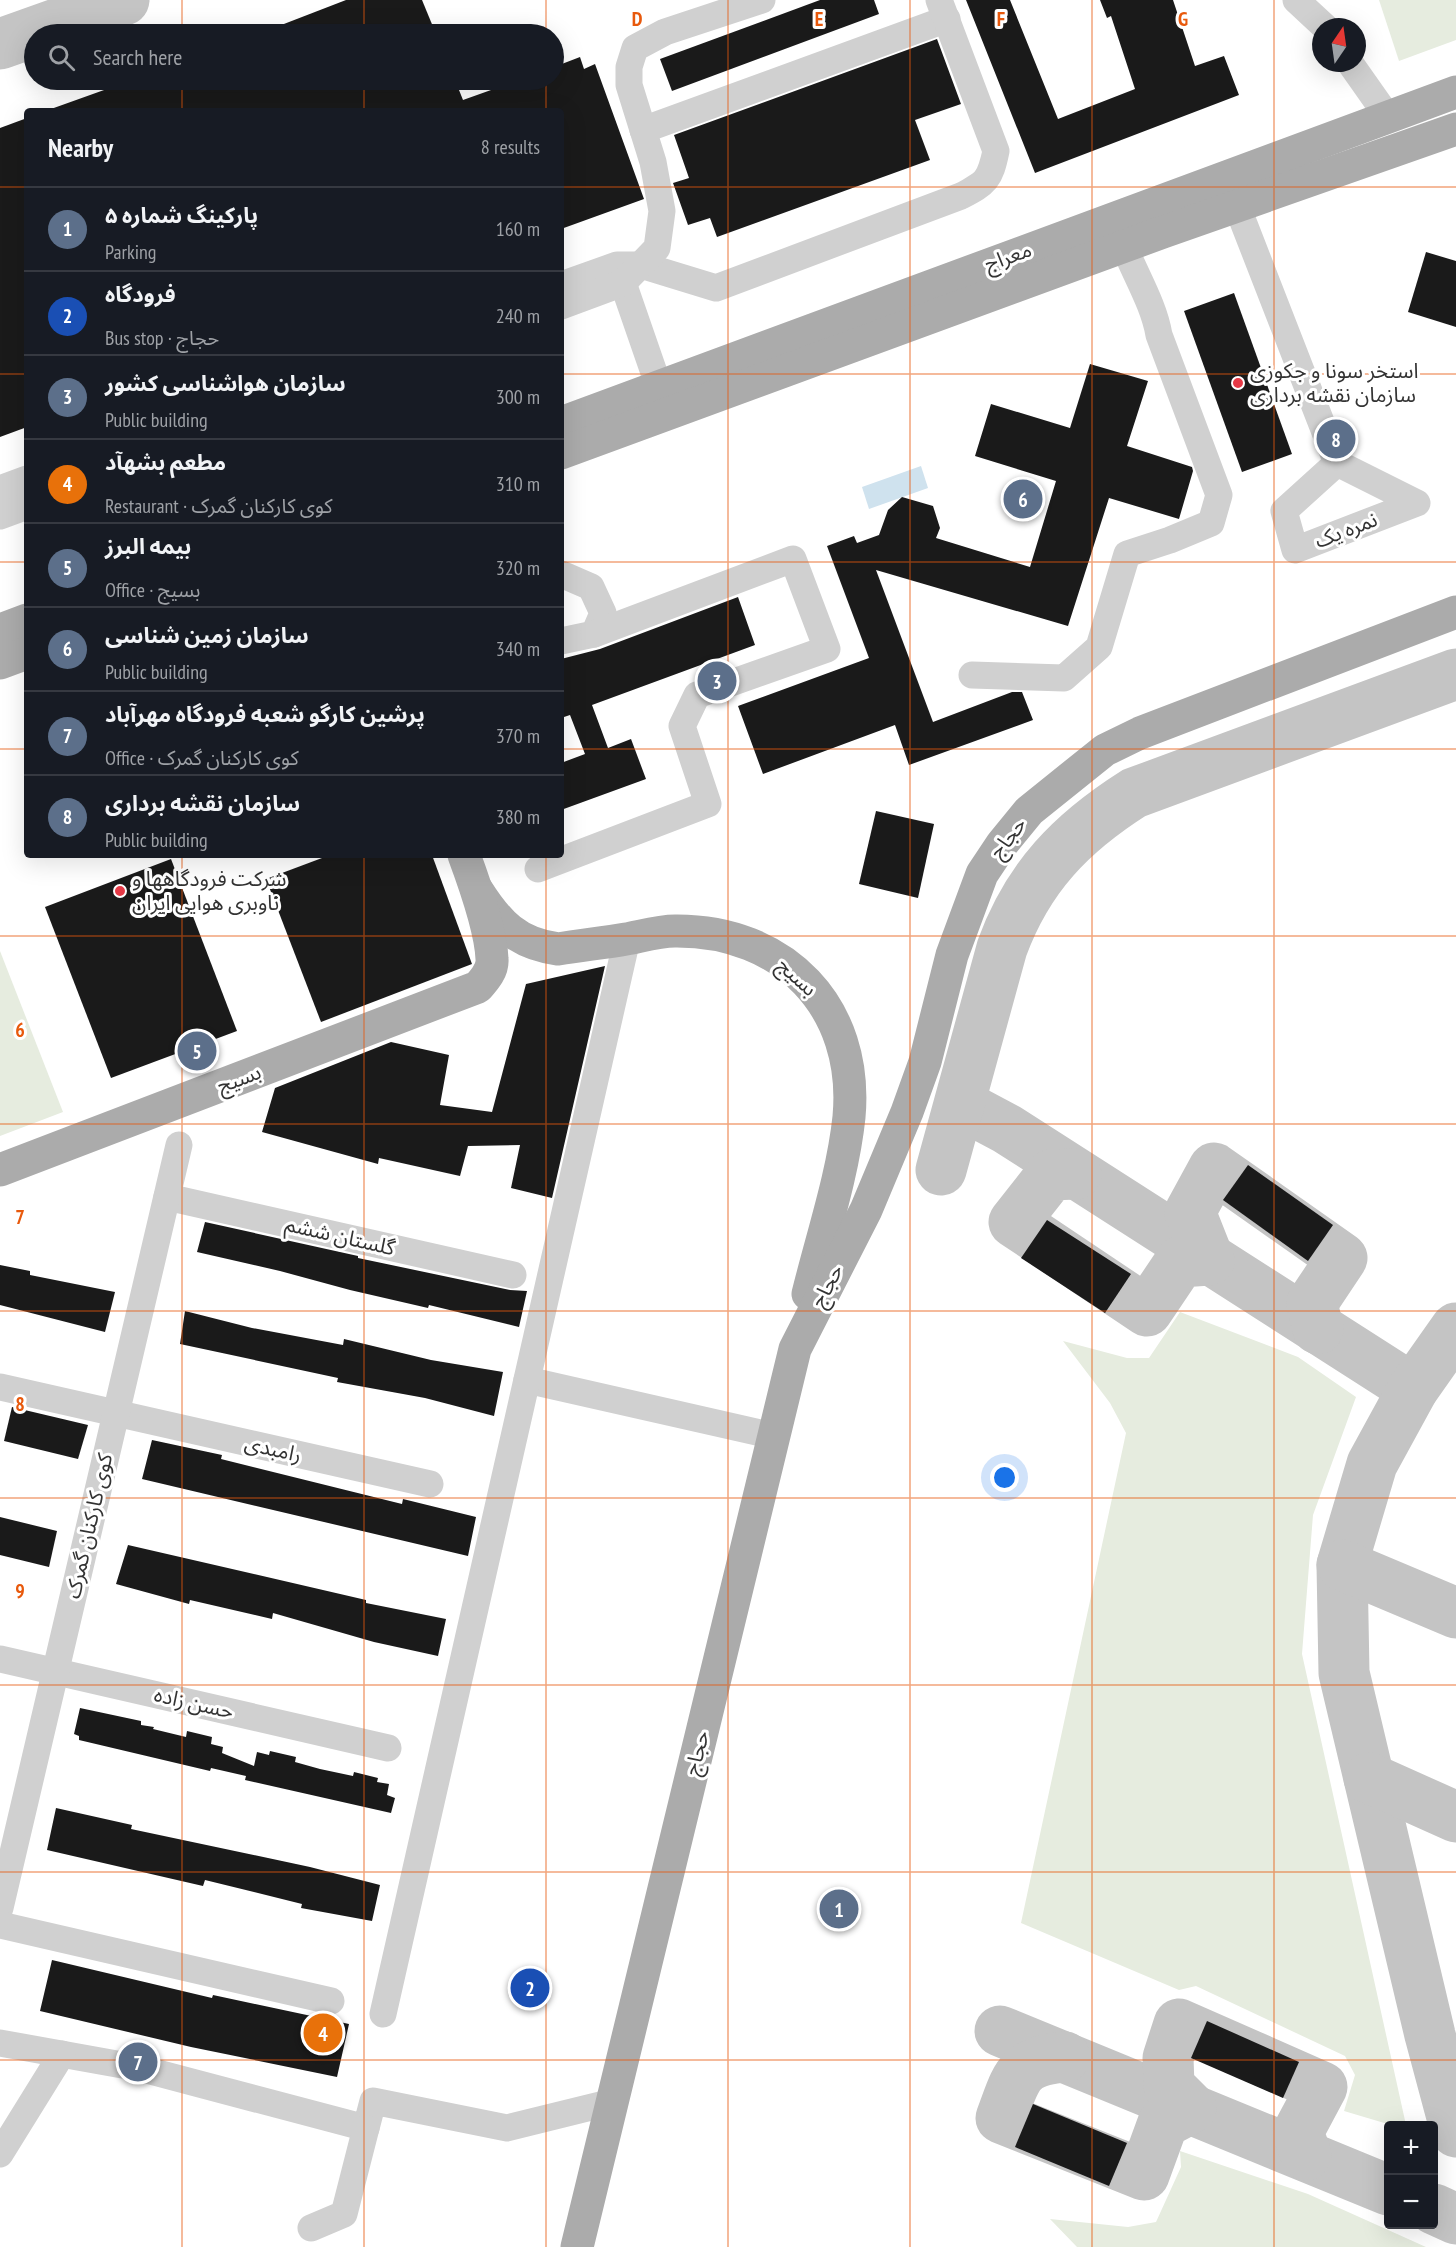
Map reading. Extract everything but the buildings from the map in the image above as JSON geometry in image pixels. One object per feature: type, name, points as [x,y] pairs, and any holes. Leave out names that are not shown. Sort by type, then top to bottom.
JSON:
[{"type":"main road","name":"معراج","points":[[564,451],[664,400],[1456,92]]},
{"type":"main road","name":"معراج","points":[[564,422],[664,400],[1124,246],[1456,129]]},
{"type":"main road","name":"حجاج","points":[[577,2247],[795,1349],[866,1210],[907,1112],[925,1062],[952,955],[982,874],[1002,844],[1029,811],[1105,750],[1140,733],[1456,612]]},
{"type":"main road","points":[[0,630],[24,621]]},
{"type":"main road","points":[[0,663],[24,654]]},
{"type":"main road","points":[[465,858],[477,890]]},
{"type":"main road","name":"بسیج","points":[[477,890],[496,920],[528,942],[543,947],[558,949],[675,931],[727,937],[754,945],[780,958],[806,979],[824,1002],[836,1026],[845,1054],[849,1116],[795,1349]]},
{"type":"main road","name":"بسیج","points":[[0,1170],[478,987],[488,976],[492,960],[477,890]]},
{"type":"street","points":[[564,305],[632,274],[657,248],[662,211],[653,162],[629,85],[629,67],[635,48],[665,32],[762,0]]},
{"type":"street","points":[[1296,0],[1315,18]]},
{"type":"street","points":[[564,284],[617,265],[632,274],[716,288],[961,196],[985,183],[992,169],[996,151],[943,10],[643,130]]},
{"type":"street","points":[[1356,72],[1388,117]]},
{"type":"street","points":[[1237,206],[1337,463]]},
{"type":"street","points":[[972,675],[1064,678],[1099,647],[1127,554],[1170,540],[1211,522],[1219,495],[1159,336],[1155,314],[1143,294],[1124,246]]},
{"type":"street","points":[[632,274],[664,400]]},
{"type":"street","points":[[0,489],[24,480]]},
{"type":"street","points":[[0,516],[24,507]]},
{"type":"street","points":[[538,869],[708,804],[682,726],[697,695],[826,649],[793,559],[594,634],[564,640]]},
{"type":"street","points":[[564,575],[591,587],[603,613],[594,634]]},
{"type":"street","points":[[383,2014],[627,939]]},
{"type":"street","name":"کوی کارکنان گمرک","points":[[0,1908],[179,1145]]},
{"type":"street","name":"گلستان ششم","points":[[166,1197],[513,1275]]},
{"type":"street","points":[[527,1380],[774,1436]]},
{"type":"street","name":"رامبدی","points":[[0,1387],[430,1484]]},
{"type":"street","name":"حسن زاده","points":[[0,1659],[388,1748]]},
{"type":"street","points":[[0,1925],[331,2001]]},
{"type":"street","points":[[0,2043],[139,2068],[366,2127]]},
{"type":"street","points":[[0,2154],[62,2054]]},
{"type":"street","points":[[311,2228],[345,2214],[373,2101],[507,2128],[612,2102]]},
{"type":"shaded area","points":[[1379,0],[1456,0],[1456,40],[1399,61]]},
{"type":"shaded area","points":[[0,951],[63,1112],[0,1136]]},
{"type":"shaded area","points":[[1180,1312],[1298,1357],[1356,1397],[1313,1515],[1302,1654],[1405,2121],[1384,2121],[1384,2123],[1344,2111],[1355,2075],[1345,2056],[1196,1986],[1179,1990],[1021,1923],[1126,1433],[1110,1403],[1063,1341],[1127,1358],[1149,1358]]},
{"type":"shaded area","points":[[1180,2151],[1308,2194],[1426,2247],[1077,2247],[1050,2219],[1128,2227],[1156,2222],[1181,2167]]},
{"type":"water","points":[[921,466],[928,488],[869,509],[862,487]]},
{"type":"taxiway","points":[[56,24],[124,0]]},
{"type":"taxiway","points":[[0,44],[24,35]]},
{"type":"taxiway","points":[[941,1170],[1002,948],[1025,899],[1054,859],[1071,841],[1090,824],[1134,793],[1456,674]]},
{"type":"taxiway","points":[[960,1104],[1007,1129],[1413,1389]]},
{"type":"taxiway","points":[[1076,1174],[1051,1175],[1014,1222],[1147,1311],[1180,1262],[1209,1260],[1190,1212],[1214,1168],[1342,1258],[1312,1303],[1318,1329]]},
{"type":"taxiway","points":[[1456,1328],[1413,1389],[1372,1464],[1342,1565],[1344,1673],[1430,2035],[1456,2132]]},
{"type":"taxiway","points":[[1342,1565],[1456,1613]]},
{"type":"taxiway","points":[[1369,1778],[1456,1817]]},
{"type":"taxiway","points":[[1065,2057],[1049,2059],[1027,2067],[1015,2082],[1001,2118],[1144,2175],[1163,2123],[1191,2108],[1169,2086],[1168,2058],[1179,2024],[1322,2087],[1298,2132],[1306,2155]]},
{"type":"taxiway","points":[[1000,2031],[1384,2188]]},
{"type":"taxiway","points":[[1438,2211],[1456,2219]]},
{"type":"place","name":"استخر سونا و جکوزی سازمان نقشه برداری","points":[[1238,383]]},
{"type":"place","name":"سازمان نقشه برداری","points":[[1336,439]]},
{"type":"place","name":"سازمان زمین شناسی","points":[[1023,499]]},
{"type":"place","name":"سازمان هواشناسی کشور","points":[[717,681]]},
{"type":"place","name":"شرکت فرودگاهها و ناوبری هوایی ایران","points":[[120,891]]},
{"type":"place","name":"بیمه البرز","points":[[197,1051]]},
{"type":"place","name":"پارکینگ شماره ۵","points":[[839,1909]]},
{"type":"place","name":"فرودگاه","points":[[530,1988]]},
{"type":"place","name":"مطعم بشهآد","points":[[323,2033]]},
{"type":"place","name":"پرشین کارگو شعبه فرودگاه مهرآباد","points":[[138,2062]]}]
